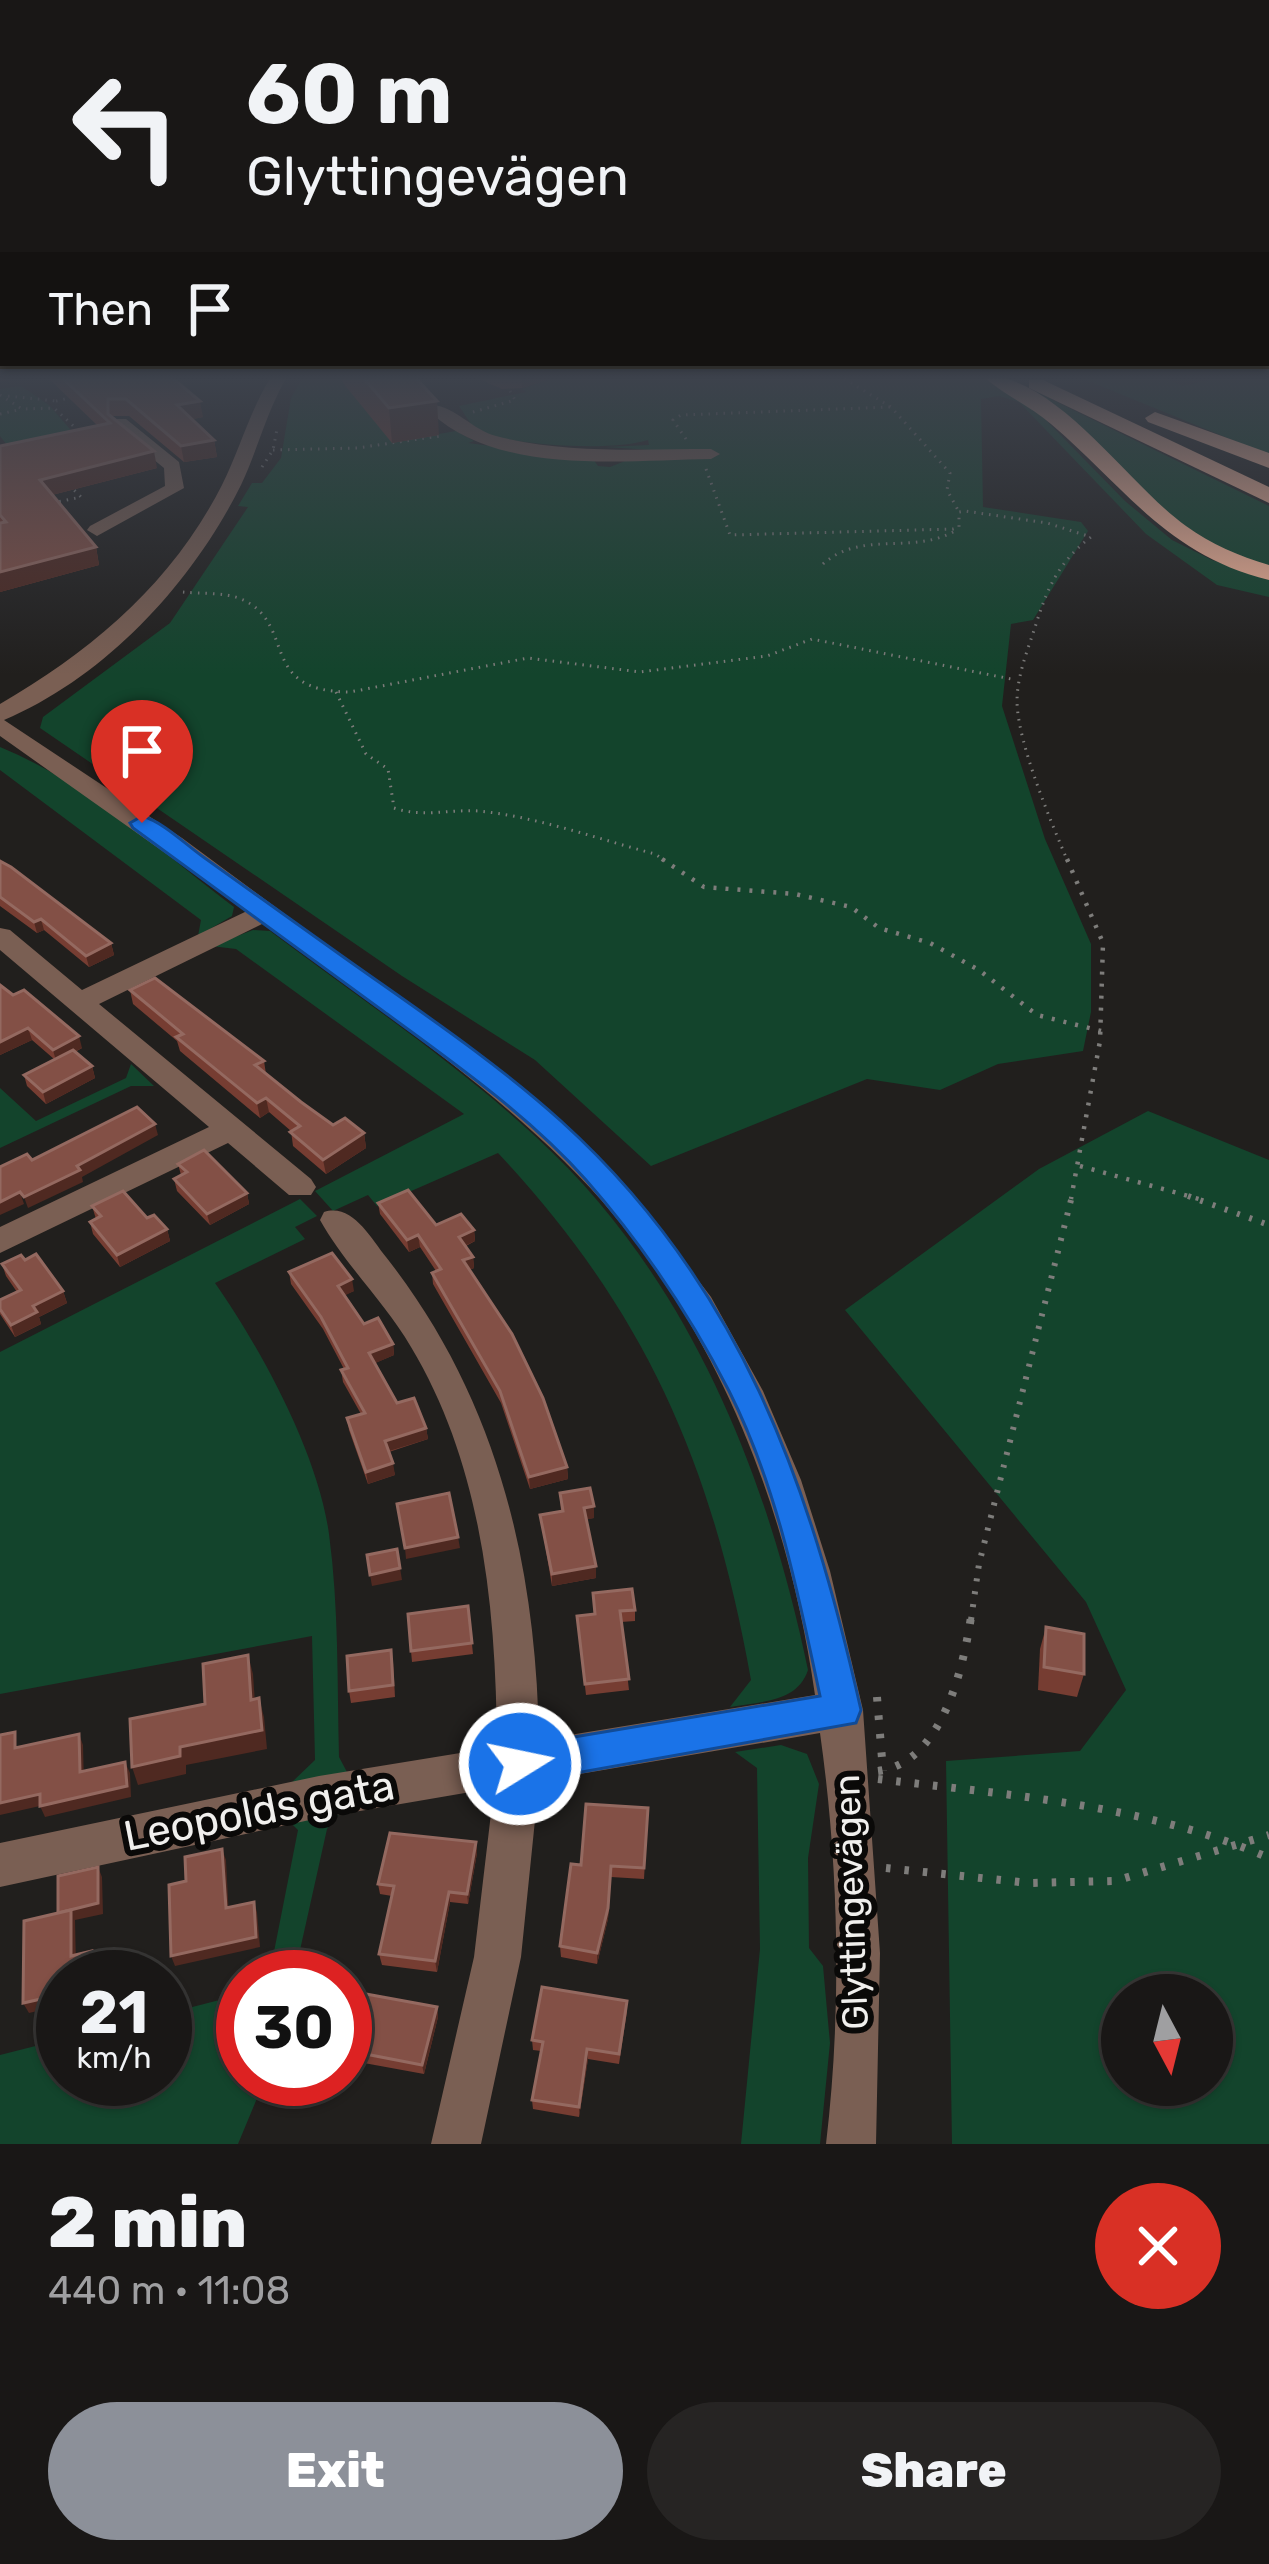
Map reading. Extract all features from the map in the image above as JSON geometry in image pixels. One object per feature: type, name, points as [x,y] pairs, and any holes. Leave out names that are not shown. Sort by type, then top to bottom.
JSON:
[{"type":"highway","points":[[1113,475],[1181,536],[1269,573]]},
{"type":"highway","points":[[1225,475],[1269,496]]},
{"type":"street","points":[[174,475],[175,488]]},
{"type":"street","points":[[0,714],[85,662],[165,590],[194,554],[235,475]]},
{"type":"street","points":[[97,530],[175,488],[230,488]]},
{"type":"street","name":"Glyttingevägen","points":[[0,726],[266,912],[549,1126],[596,1173],[680,1275],[746,1391],[773,1455],[859,1704],[866,1773],[856,1865],[851,2144]]},
{"type":"street","points":[[83,1001],[266,912]]},
{"type":"street","points":[[0,936],[300,1187]]},
{"type":"street","points":[[0,1241],[229,1130]]},
{"type":"street","points":[[336,1220],[415,1321],[450,1385],[482,1466],[511,1615],[520,1764],[507,1912],[481,2051],[456,2144]]},
{"type":"street","name":"Leopolds gata","points":[[0,1865],[167,1826],[859,1704]]},
{"type":"path","points":[[708,475],[730,535],[959,527]]},
{"type":"path","points":[[949,475],[947,490],[959,512],[959,527]]},
{"type":"path","points":[[40,506],[80,497],[68,484]]},
{"type":"path","points":[[866,1773],[894,1769],[923,1745],[944,1713],[966,1650],[979,1564],[1079,1166],[1101,1031],[1102,943],[1047,813],[1017,706],[1018,681],[1056,570],[1091,536],[1047,523],[959,512]]},
{"type":"path","points":[[823,564],[831,554],[880,541],[938,543],[959,527]]},
{"type":"path","points":[[165,590],[242,599],[267,622],[290,674],[306,686],[336,692],[528,658],[640,672],[767,656],[812,639],[1018,681]]},
{"type":"path","points":[[336,692],[366,754],[388,769],[394,808],[414,815],[476,811],[518,819],[655,854],[704,887],[795,894],[851,907],[879,928],[930,944],[979,970],[1037,1015],[1101,1031]]},
{"type":"path","points":[[1079,1166],[1200,1199],[1269,1225]]},
{"type":"path","points":[[859,1704],[866,1773]]},
{"type":"path","points":[[866,1773],[1069,1803],[1237,1844],[1269,1858]]},
{"type":"path","points":[[856,1865],[1029,1882],[1115,1881],[1269,1834]]},
{"type":"green space","points":[[268,475],[982,475],[983,507],[1081,522],[1088,531],[1033,620],[1011,624],[1002,706],[1045,839],[1091,944],[1091,1012],[1083,1051],[998,1064],[940,1090],[867,1079],[651,1166],[535,1060],[402,976],[40,728],[43,717],[170,623],[248,507],[238,506],[252,483],[262,483]]},
{"type":"green space","points":[[1089,475],[1100,475],[1172,540],[1212,560],[1269,579],[1269,597],[1217,585],[1146,534]]},
{"type":"green space","points":[[1121,475],[1206,475],[1269,506],[1269,566],[1223,551],[1182,530]]},
{"type":"green space","points":[[0,747],[62,779],[122,819],[234,907],[232,916],[198,936],[201,920],[0,770]]},
{"type":"green space","points":[[253,930],[270,931],[505,1109],[590,1192],[637,1251],[714,1382],[744,1451],[770,1523],[808,1670],[796,1689],[776,1699],[730,1707],[751,1680],[716,1530],[694,1462],[634,1333],[595,1272],[498,1153],[377,1206],[368,1195],[333,1211],[315,1191],[464,1114],[236,949],[211,946]]},
{"type":"green space","points":[[131,1064],[154,1086],[131,1086],[0,1148],[0,1088],[36,1121],[126,1078]]},
{"type":"green space","points":[[1148,1111],[1269,1160],[1269,2144],[952,2144],[946,1761],[1080,1751],[1126,1690],[1086,1602],[845,1310],[1039,1169]]},
{"type":"green space","points":[[300,1199],[317,1216],[295,1227],[305,1239],[215,1283],[251,1339],[300,1436],[329,1534],[339,1757],[347,1772],[290,1784],[315,1760],[312,1636],[0,1694],[0,1352]]},
{"type":"green space","points":[[781,1745],[807,1754],[819,1784],[808,1858],[809,1948],[823,1966],[830,2043],[820,2144],[741,2144],[760,1949],[757,1768],[735,1752]]},
{"type":"green space","points":[[345,1807],[327,1829],[300,1950],[274,1950],[298,1830],[284,1816]]},
{"type":"green space","points":[[216,2001],[216,2106],[254,2106],[238,2144],[0,2144],[0,2055],[36,2046],[36,2106],[192,2106],[192,2007]]},
{"type":"building","points":[[0,475],[59,475],[40,480],[96,547],[0,572],[0,523],[6,522],[0,515]]},
{"type":"building","points":[[0,861],[111,943],[86,956],[41,919],[34,922],[0,897]]},
{"type":"building","points":[[155,978],[264,1061],[255,1065],[301,1102],[333,1125],[345,1118],[364,1133],[323,1160],[290,1132],[300,1126],[266,1098],[257,1103],[176,1037],[183,1034],[130,990]]},
{"type":"building","points":[[0,985],[13,995],[24,990],[79,1036],[53,1050],[28,1028],[0,1042]]},
{"type":"building","points":[[73,1050],[92,1066],[43,1092],[24,1075]]},
{"type":"building","points":[[137,1107],[155,1124],[77,1166],[80,1170],[24,1197],[20,1192],[0,1202],[0,1167],[27,1154],[32,1160]]},
{"type":"building","points":[[204,1150],[247,1193],[207,1214],[174,1179],[187,1172],[178,1164]]},
{"type":"building","points":[[408,1190],[436,1225],[461,1214],[474,1230],[459,1237],[473,1257],[463,1260],[512,1334],[543,1398],[567,1467],[529,1477],[500,1391],[432,1273],[441,1269],[418,1235],[407,1240],[378,1203]]},
{"type":"building","points":[[123,1191],[147,1218],[154,1215],[167,1229],[117,1255],[90,1222],[101,1216],[92,1206]]},
{"type":"building","points":[[332,1253],[352,1279],[338,1286],[364,1324],[378,1318],[393,1344],[369,1353],[397,1403],[414,1398],[426,1428],[385,1441],[393,1463],[366,1472],[347,1418],[365,1413],[341,1370],[348,1368],[321,1317],[289,1272]]},
{"type":"building","points":[[36,1254],[63,1291],[33,1306],[37,1312],[11,1325],[0,1309],[0,1300],[21,1290],[2,1264]]},
{"type":"building","points":[[590,1488],[594,1506],[584,1508],[596,1566],[552,1574],[540,1515],[563,1511],[560,1493]]},
{"type":"building","points":[[449,1493],[458,1537],[405,1548],[397,1504]]},
{"type":"building","points":[[397,1549],[400,1568],[370,1575],[367,1555]]},
{"type":"building","points":[[632,1589],[635,1610],[620,1611],[629,1679],[585,1684],[577,1616],[595,1614],[593,1593]]},
{"type":"building","points":[[468,1606],[472,1643],[411,1651],[408,1614]]},
{"type":"building","points":[[1046,1627],[1084,1634],[1084,1674],[1044,1667]]},
{"type":"building","points":[[391,1650],[393,1685],[349,1691],[347,1656]]},
{"type":"building","points":[[248,1655],[251,1700],[259,1698],[262,1730],[180,1747],[180,1756],[132,1767],[130,1719],[205,1704],[203,1664]]},
{"type":"building","points":[[15,1732],[15,1748],[79,1734],[80,1772],[125,1762],[127,1786],[40,1806],[40,1794],[0,1803],[0,1735]]},
{"type":"building","points":[[586,1804],[648,1808],[644,1868],[611,1866],[608,1908],[597,1953],[560,1946],[571,1864],[581,1865]]},
{"type":"building","points":[[390,1833],[476,1842],[467,1894],[449,1892],[435,1961],[379,1954],[394,1886],[378,1884]]},
{"type":"building","points":[[222,1849],[226,1908],[254,1902],[256,1937],[192,1951],[171,1950],[169,1885],[186,1881],[185,1857]]},
{"type":"building","points":[[98,1867],[98,1903],[58,1913],[58,1876]]},
{"type":"building","points":[[71,1910],[71,1950],[36,1950],[36,2000],[23,2003],[24,1921]]},
{"type":"building","points":[[542,1987],[627,2001],[619,2054],[587,2049],[579,2107],[532,2100],[543,2042],[532,2040]]},
{"type":"building","points":[[372,1995],[437,2007],[422,2065],[372,2055]]},
{"type":"route","points":[[142,823],[454,1050],[549,1126],[596,1173],[680,1275],[746,1391],[773,1455],[812,1575],[842,1710],[520,1764]]}]
